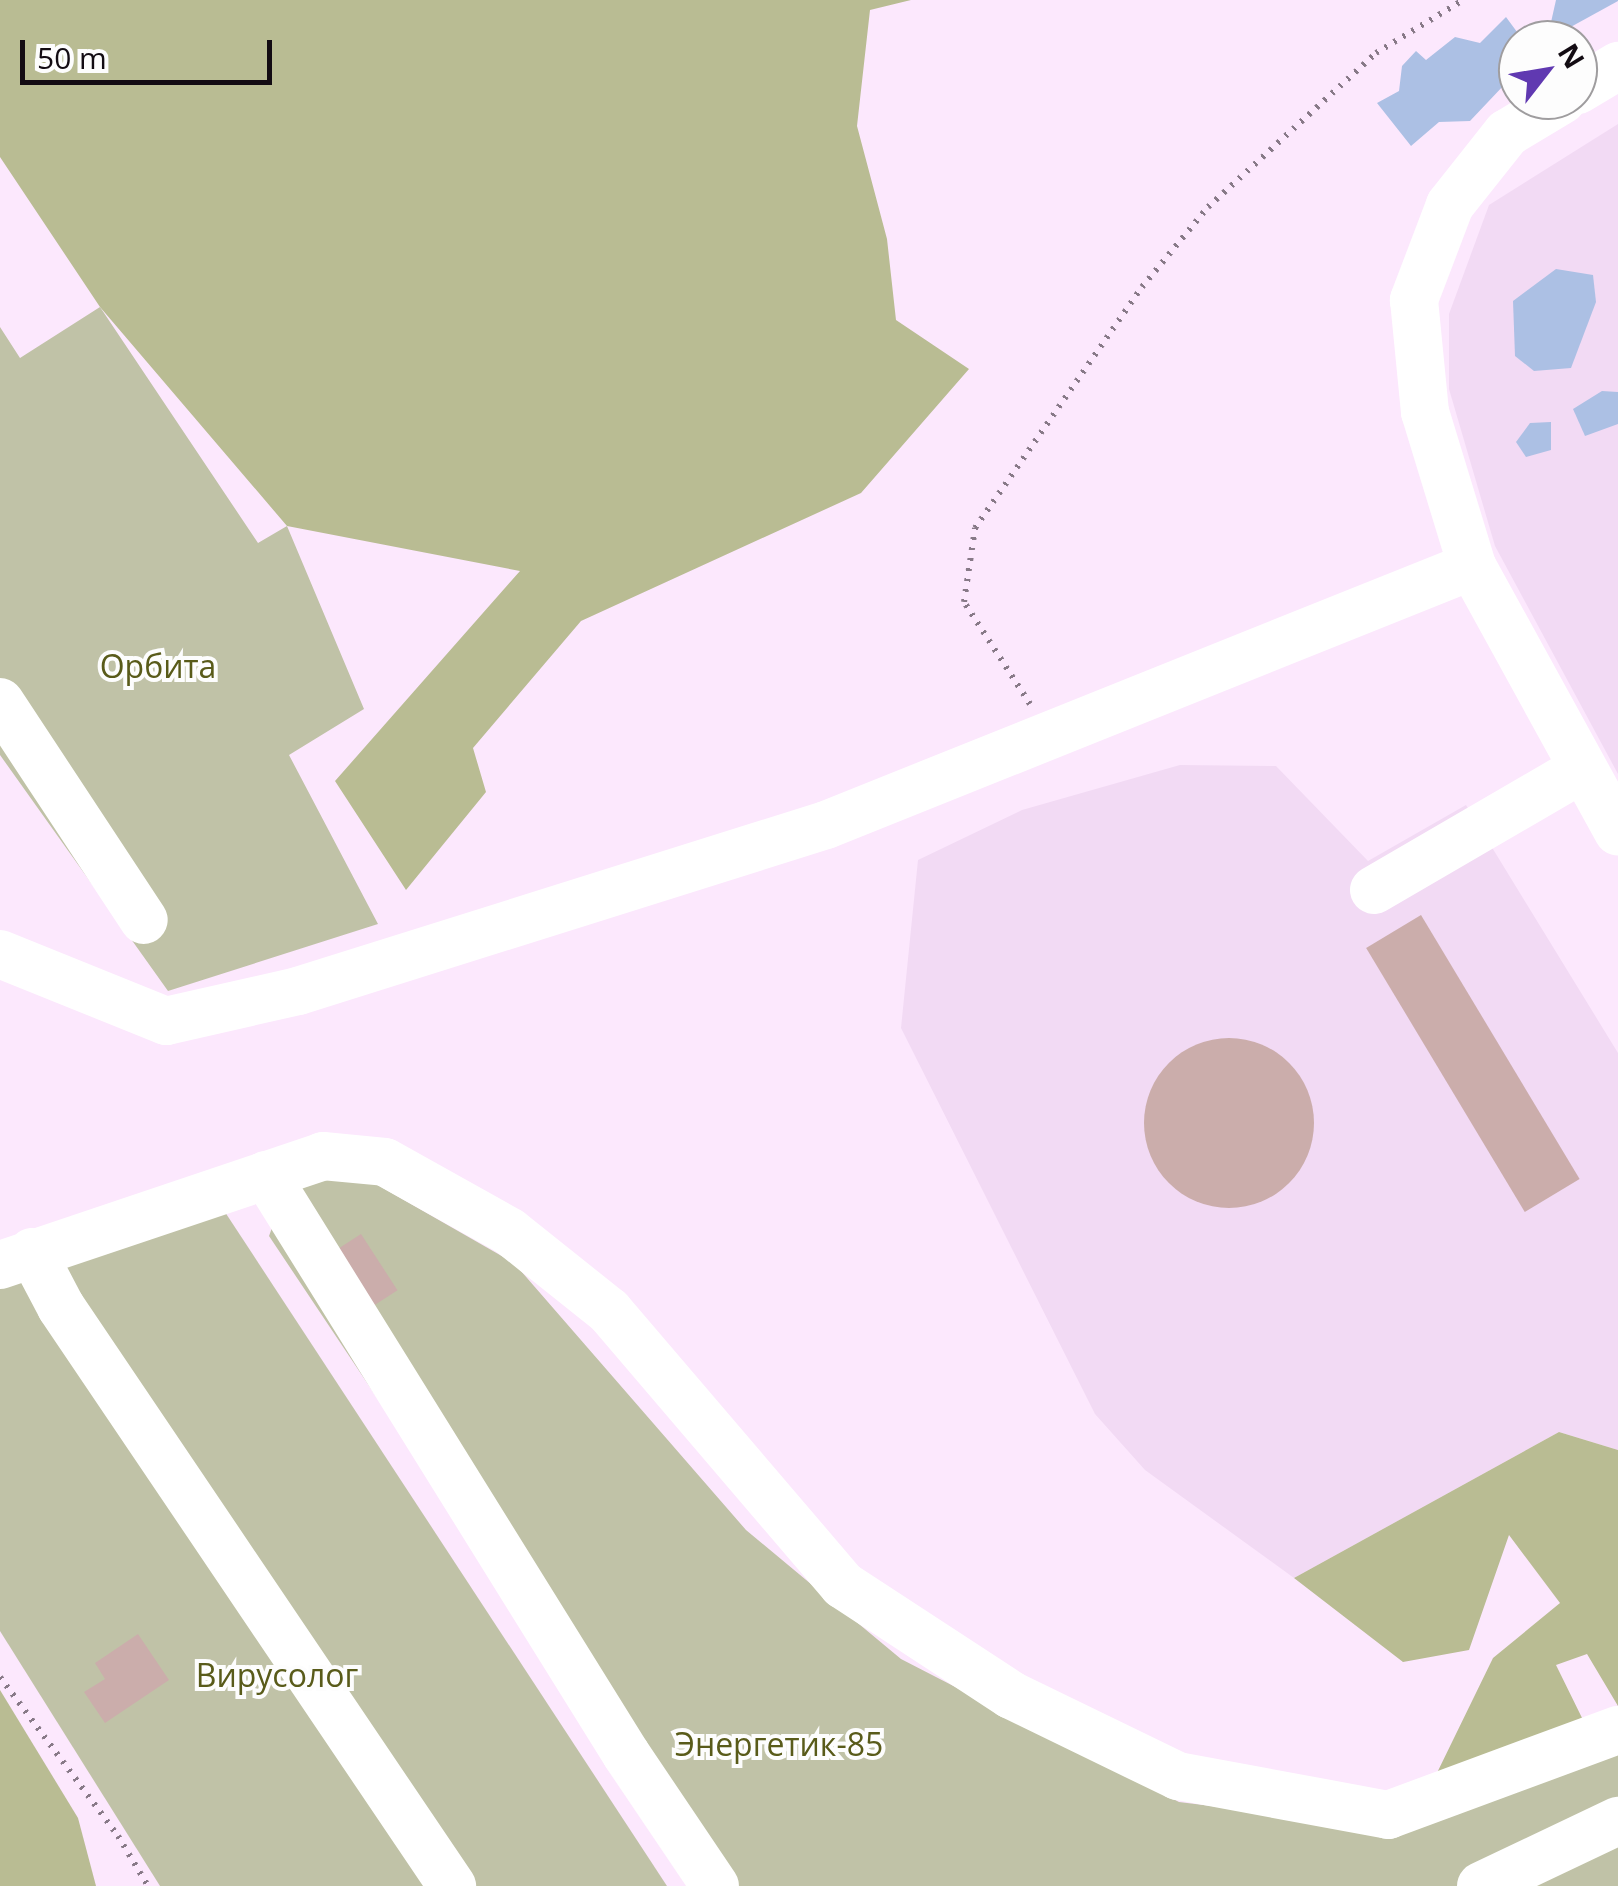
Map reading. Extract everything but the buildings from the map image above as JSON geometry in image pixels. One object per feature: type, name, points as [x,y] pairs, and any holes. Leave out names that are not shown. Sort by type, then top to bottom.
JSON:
[{"type":"street","points":[[1529,120],[1508,133],[1450,206],[1414,300],[1425,412],[1472,566],[1580,770],[1618,832]]},
{"type":"street","points":[[0,954],[166,1022],[298,991],[826,825],[1472,566]]},
{"type":"street","points":[[0,702],[144,920]]},
{"type":"street","points":[[1374,890],[1580,770]]},
{"type":"street","points":[[452,1886],[61,1307],[16,1258],[323,1156],[386,1162],[510,1232],[609,1311],[843,1585],[1011,1694],[1178,1776],[1388,1815],[1618,1730]]},
{"type":"street","points":[[266,1175],[594,1705],[715,1886]]},
{"type":"street","points":[[1481,1886],[1618,1821]]},
{"type":"path","points":[[1050,735],[964,602],[974,528],[1142,287],[1208,207],[1376,53],[1463,0]]},
{"type":"path","points":[[0,1677],[118,1836],[148,1886]]},
{"type":"shaded area","points":[[1618,124],[1618,774],[1495,546],[1449,389],[1449,314],[1489,205]]},
{"type":"shaded area","points":[[1180,765],[1276,766],[1368,861],[1466,805],[1618,1053],[1618,1450],[1559,1432],[1294,1578],[1145,1470],[1095,1414],[901,1028],[918,860],[1022,810]]},
{"type":"green space","points":[[0,0],[911,0],[870,10],[857,126],[887,239],[896,320],[969,369],[861,493],[581,621],[473,748],[486,792],[406,890],[335,781],[520,571],[287,526],[100,307],[0,157]]},
{"type":"green space","name":"Орбита","points":[[100,307],[258,543],[287,526],[364,709],[289,755],[378,924],[168,991],[0,755],[0,327],[20,358]]},
{"type":"green space","name":"Энергетик-85","points":[[355,1172],[514,1263],[746,1530],[901,1659],[1179,1802],[1389,1828],[1618,1740],[1618,1886],[703,1886],[269,1236],[288,1184]]},
{"type":"green space","name":"Вирусолог","points":[[221,1206],[667,1886],[160,1886],[0,1631],[0,1286]]},
{"type":"green space","points":[[1559,1432],[1618,1450],[1618,1706],[1587,1654],[1556,1665],[1586,1726],[1434,1779],[1493,1658],[1560,1603],[1509,1535],[1469,1650],[1403,1662],[1294,1578]]},
{"type":"green space","points":[[0,1690],[78,1818],[96,1886],[0,1886]]},
{"type":"water","points":[[1556,0],[1618,0],[1583,20],[1552,20]]},
{"type":"water","points":[[1498,25],[1498,91],[1470,121],[1439,122],[1411,146],[1377,103],[1399,91],[1402,66],[1416,51],[1426,60],[1455,37],[1480,43]]},
{"type":"water","points":[[1556,269],[1593,275],[1596,302],[1571,368],[1534,371],[1515,356],[1513,301]]},
{"type":"water","points":[[1602,391],[1618,392],[1618,424],[1585,436],[1573,409]]},
{"type":"water","points":[[1551,422],[1551,450],[1526,457],[1516,442],[1530,423]]}]
